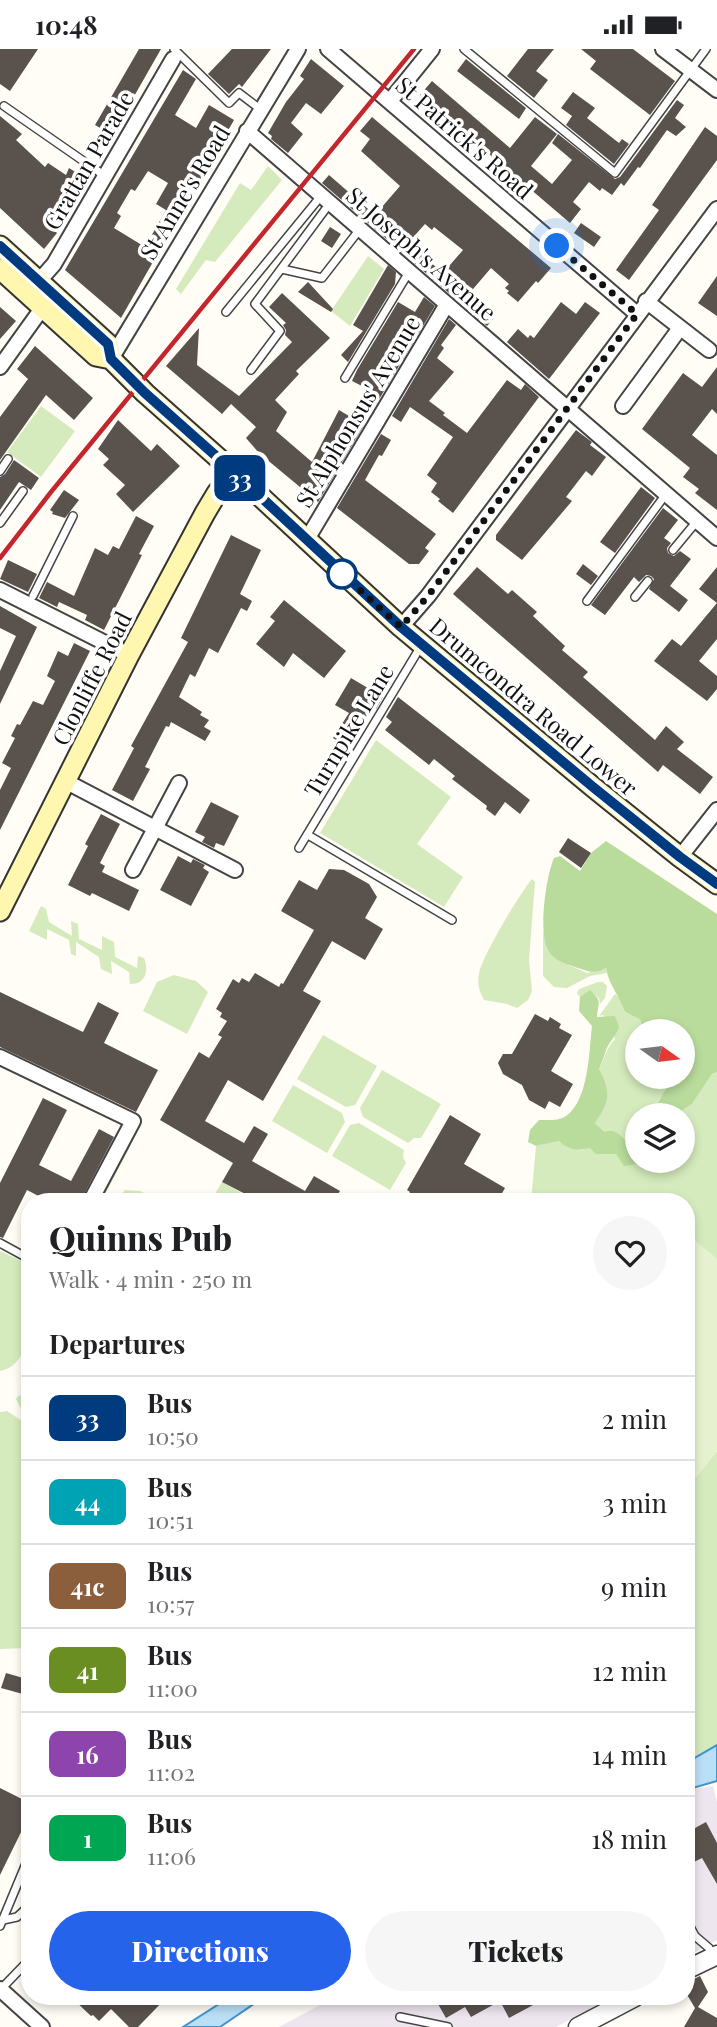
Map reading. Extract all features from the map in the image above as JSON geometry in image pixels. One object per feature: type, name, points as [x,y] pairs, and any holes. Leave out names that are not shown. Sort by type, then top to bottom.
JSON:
[{"type":"main road","name":"Drumcondra Road Lower","points":[[0,246],[108,344],[111,359]]},
{"type":"main road","name":"Drumcondra Road Lower","points":[[0,268],[96,356],[111,359],[421,645],[680,857],[717,884]]},
{"type":"main road","name":"Clonliffe Road","points":[[0,911],[129,655],[205,513],[234,472]]},
{"type":"street","name":"St Anne's Road","points":[[111,359],[298,49]]},
{"type":"street","name":"St Patrick's Road","points":[[328,49],[637,314]]},
{"type":"street","points":[[390,101],[432,49]]},
{"type":"street","points":[[663,49],[717,90]]},
{"type":"street","name":"Grattan Parade","points":[[39,281],[54,264],[174,54]]},
{"type":"street","name":"St Joseph's Avenue","points":[[247,131],[717,538]]},
{"type":"street","points":[[401,627],[428,596],[717,209]]},
{"type":"street","points":[[646,301],[709,350]]},
{"type":"street","name":"St Alphonsus' Avenue","points":[[306,541],[447,304]]},
{"type":"street","points":[[0,367],[43,307]]},
{"type":"street","points":[[623,406],[680,328]]},
{"type":"street","points":[[0,590],[129,655]]},
{"type":"street","points":[[65,781],[235,870]]},
{"type":"street","points":[[133,870],[179,783]]},
{"type":"street","points":[[680,857],[717,810]]},
{"type":"street","points":[[0,1057],[136,1123],[95,1193]]},
{"type":"street","points":[[695,1965],[715,1955]]},
{"type":"street","points":[[0,1989],[41,2027]]},
{"type":"street","points":[[578,2027],[620,2005]]},
{"type":"lane","points":[[464,49],[615,173],[706,49]]},
{"type":"lane","points":[[174,54],[229,103],[239,93],[260,109]]},
{"type":"lane","points":[[4,106],[105,176]]},
{"type":"lane","points":[[251,370],[280,331],[255,304],[282,269],[326,200]]},
{"type":"lane","points":[[226,312],[326,200]]},
{"type":"lane","points":[[282,269],[322,278],[360,229]]},
{"type":"lane","points":[[345,379],[409,272]]},
{"type":"lane","points":[[0,471],[8,459]]},
{"type":"lane","points":[[0,523],[23,491]]},
{"type":"lane","points":[[587,601],[666,494]]},
{"type":"lane","points":[[33,596],[73,516]]},
{"type":"lane","points":[[673,550],[697,521]]},
{"type":"lane","points":[[635,597],[648,581]]},
{"type":"lane","name":"Turnpike Lane","points":[[299,848],[421,645]]},
{"type":"lane","points":[[308,835],[452,920]]},
{"type":"lane","points":[[0,1243],[21,1254]]},
{"type":"lane","points":[[2,1923],[21,1876]]},
{"type":"lane","points":[[2,1923],[21,1913]]},
{"type":"lane","points":[[695,1935],[715,1955]]},
{"type":"lane","points":[[0,1989],[21,1968]]},
{"type":"lane","points":[[400,2017],[448,2027]]},
{"type":"shaded area","points":[[713,1786],[717,1802],[717,1940],[695,1952],[695,1789]]},
{"type":"shaded area","points":[[320,2005],[597,2005],[556,2027],[279,2027]]},
{"type":"green space","points":[[268,166],[282,180],[215,262],[206,260],[181,294],[176,289],[240,183],[251,190]]},
{"type":"green space","points":[[368,256],[384,269],[350,326],[331,311]]},
{"type":"green space","points":[[41,406],[75,431],[41,477],[7,452]]},
{"type":"green space","points":[[376,740],[451,797],[417,844],[463,877],[444,907],[320,833]]},
{"type":"green space","points":[[606,841],[717,914],[717,1072],[712,1074],[693,1103],[658,1103],[667,1089],[695,1089],[695,1019],[640,1019],[625,1012],[606,968],[590,972],[564,963],[548,950],[544,931],[544,904],[554,858],[560,856],[580,871],[591,853]]},
{"type":"green space","points":[[532,879],[535,882],[529,960],[532,991],[528,1000],[517,1008],[484,1000],[478,984],[481,966],[519,897]]},
{"type":"green space","points":[[41,906],[46,909],[49,922],[72,936],[71,921],[78,924],[79,939],[102,950],[102,936],[114,942],[115,957],[137,968],[138,956],[144,958],[146,972],[143,979],[130,984],[129,972],[111,961],[112,974],[101,969],[99,957],[76,942],[76,956],[71,954],[69,940],[47,929],[47,940],[29,931]]},
{"type":"green space","points":[[543,930],[547,949],[569,965],[587,973],[606,968],[607,973],[590,976],[567,988],[554,987],[543,976]]},
{"type":"green space","points":[[174,975],[196,981],[208,992],[187,1034],[143,1011],[157,982]]},
{"type":"green space","points":[[598,982],[607,986],[605,998],[600,1004],[599,998],[590,991],[580,997],[577,993],[579,989]]},
{"type":"green space","points":[[590,990],[598,1000],[597,1017],[615,1016],[619,1027],[607,1047],[599,1069],[606,1084],[607,1096],[604,1109],[595,1123],[604,1132],[616,1132],[625,1140],[625,1166],[616,1154],[596,1154],[590,1148],[573,1149],[559,1141],[536,1146],[528,1142],[530,1130],[539,1120],[563,1118],[574,1109],[584,1087],[592,1026],[579,1011],[580,997]]},
{"type":"green space","points":[[615,994],[621,999],[625,1012],[640,1018],[625,1019],[625,1089],[667,1089],[657,1103],[625,1103],[625,1140],[604,1133],[595,1123],[605,1096],[599,1069],[615,1039],[603,1015],[599,1016]]},
{"type":"green space","points":[[323,1035],[377,1066],[355,1105],[346,1107],[297,1079]]},
{"type":"green space","points":[[382,1070],[441,1104],[421,1138],[414,1138],[408,1143],[363,1117],[360,1108]]},
{"type":"green space","points":[[717,1072],[717,1259],[695,1241],[695,1193],[532,1193],[536,1146],[559,1141],[580,1150],[590,1148],[625,1158],[625,1173],[695,1173],[695,1103],[693,1103],[712,1074]]},
{"type":"green space","points":[[293,1085],[342,1113],[345,1122],[327,1153],[272,1121]]},
{"type":"green space","points":[[359,1123],[404,1150],[406,1163],[390,1190],[332,1156],[350,1125]]},
{"type":"green space","points":[[137,1130],[129,1149],[104,1193]]},
{"type":"green space","points":[[222,1182],[241,1193],[215,1193]]},
{"type":"green space","points":[[125,1190],[144,1193],[123,1193]]},
{"type":"green space","points":[[695,1241],[717,1259],[717,1451],[695,1478]]},
{"type":"green space","points":[[0,1251],[21,1261],[21,1356],[12,1366],[0,1371]]},
{"type":"green space","points":[[21,1396],[21,1409],[16,1399]]},
{"type":"green space","points":[[7,1411],[21,1420],[21,1648],[0,1649],[0,1412]]},
{"type":"green space","points":[[717,1451],[717,1745],[695,1758],[695,1478]]},
{"type":"water","points":[[717,1745],[717,1781],[695,1787],[695,1758]]},
{"type":"water","points":[[217,2005],[252,2005],[220,2027],[183,2027]]},
{"type":"building","points":[[0,49],[38,49],[10,91],[0,84]]},
{"type":"building","points":[[139,49],[161,49],[112,135],[95,125]]},
{"type":"building","points":[[232,49],[271,49],[242,87],[239,84],[229,94],[208,74]]},
{"type":"building","points":[[528,49],[554,49],[536,71],[548,80],[534,98],[507,76]]},
{"type":"building","points":[[581,49],[633,49],[675,81],[650,115],[590,69],[596,61]]},
{"type":"building","points":[[311,59],[344,86],[321,114],[306,103],[291,123],[303,134],[288,153],[271,139],[272,136],[268,133],[286,102],[304,79],[300,76]]},
{"type":"building","points":[[466,59],[526,108],[519,119],[457,71]]},
{"type":"building","points":[[183,70],[196,79],[175,115],[196,128],[209,105],[234,120],[121,318],[65,270]],"holes":[[[148,171],[168,183],[156,204],[166,210],[145,247],[114,228],[121,216],[117,213],[131,189],[135,191]]]},
{"type":"building","points":[[432,81],[510,148],[535,117],[557,134],[531,166],[552,184],[572,160],[552,143],[558,134],[615,179],[620,177],[677,100],[684,105],[675,118],[686,127],[676,136],[667,130],[640,168],[638,167],[624,186],[621,183],[612,195],[602,188],[600,191],[589,182],[573,202],[581,209],[570,223],[420,95]]},
{"type":"building","points":[[573,92],[595,108],[587,118],[619,143],[622,139],[629,144],[614,164],[566,125],[572,116],[561,108]]},
{"type":"building","points":[[0,116],[22,134],[16,140],[45,167],[48,163],[66,175],[69,168],[77,173],[80,167],[90,173],[67,216],[55,231],[57,233],[44,249],[0,208]]},
{"type":"building","points":[[372,117],[551,268],[518,302],[507,293],[509,291],[505,288],[509,284],[491,268],[468,295],[494,318],[487,326],[322,183],[329,175],[375,215],[400,186],[361,151],[370,139],[360,131]],"holes":[[[425,224],[432,230],[434,227],[463,250],[443,273],[408,243]]]},
{"type":"building","points":[[705,127],[717,136],[717,160],[629,280],[616,270],[659,210],[652,205]]},
{"type":"building","points":[[581,223],[601,237],[594,247],[574,233]]},
{"type":"building","points":[[330,227],[341,234],[332,248],[321,241]]},
{"type":"building","points":[[388,265],[396,272],[395,284],[348,362],[341,355],[363,331],[353,325]]},
{"type":"building","points":[[717,276],[717,316],[698,303]]},
{"type":"building","points":[[308,282],[333,309],[331,312],[298,292]]},
{"type":"building","points":[[282,293],[330,338],[296,371],[299,374],[275,400],[287,412],[276,431],[312,462],[339,410],[364,425],[318,502],[259,453],[246,438],[256,427],[231,404],[222,414],[166,366],[199,328],[197,365],[239,396],[292,342],[285,335],[283,325],[286,323],[269,307]]},
{"type":"building","points":[[424,297],[435,306],[375,406],[363,398],[368,389],[352,381],[398,302],[415,312]]},
{"type":"building","points":[[561,302],[576,314],[585,302],[600,313],[549,379],[507,342],[518,329],[528,338],[530,335],[534,338]]},
{"type":"building","points":[[0,307],[16,321],[0,339]]},
{"type":"building","points":[[449,319],[456,325],[441,345],[444,348],[437,358],[454,372],[429,401],[445,413],[443,415],[467,433],[507,380],[521,390],[525,384],[539,397],[453,513],[431,492],[437,483],[427,475],[453,437],[410,407],[401,422],[392,416]]},
{"type":"building","points":[[35,346],[93,398],[74,420],[46,395],[0,460],[0,417],[28,379],[17,369]]},
{"type":"building","points":[[717,367],[717,414],[712,409],[692,435],[717,455],[717,510],[695,493],[699,489],[683,477],[690,468],[642,429],[683,373],[702,387]]},
{"type":"building","points":[[118,420],[151,451],[157,444],[180,466],[133,512],[116,494],[125,485],[103,465],[109,459],[98,449]]},
{"type":"building","points":[[576,430],[606,457],[592,476],[586,471],[566,497],[572,501],[522,560],[496,540],[496,535]]},
{"type":"building","points":[[381,434],[391,440],[365,480],[436,534],[425,548],[429,551],[419,564],[409,564],[337,508]]},
{"type":"building","points":[[14,460],[39,478],[31,490],[19,482],[0,510],[0,477]]},
{"type":"building","points":[[641,487],[655,498],[615,553],[600,542]]},
{"type":"building","points":[[64,490],[79,500],[65,518],[52,514],[50,510]]},
{"type":"building","points":[[663,508],[678,520],[664,538],[671,543],[667,548],[668,553],[674,556],[680,551],[691,559],[670,586],[688,600],[679,612],[649,589],[654,579],[651,576],[646,575],[639,582],[634,577],[605,615],[591,605]]},
{"type":"building","points":[[136,516],[154,526],[104,630],[85,620],[87,615],[59,602],[57,607],[39,598],[47,582],[74,596],[95,548],[108,555],[113,546],[119,549]]},
{"type":"building","points":[[231,535],[261,550],[240,594],[252,601],[247,611],[241,608],[218,653],[209,648],[195,677],[190,674],[179,697],[202,712],[200,715],[209,720],[204,727],[211,731],[205,741],[171,722],[169,727],[166,726],[145,767],[150,769],[133,801],[112,790],[134,748],[131,746],[188,642],[181,638]]},
{"type":"building","points":[[8,560],[37,574],[28,592],[0,579]]},
{"type":"building","points":[[583,564],[598,576],[591,585],[576,574]]},
{"type":"building","points":[[477,567],[508,594],[512,590],[537,612],[533,616],[565,646],[562,650],[588,672],[583,677],[655,740],[666,726],[684,742],[677,749],[713,777],[700,794],[663,765],[658,772],[453,594]]},
{"type":"building","points":[[717,567],[717,603],[699,589]]},
{"type":"building","points":[[284,600],[346,651],[324,678],[293,653],[284,667],[256,644],[275,621],[270,617]]},
{"type":"building","points":[[717,603],[717,639],[699,661],[717,676],[717,689],[707,701],[654,661],[672,639],[681,646]]},
{"type":"building","points":[[0,606],[37,627],[0,704],[0,671],[16,636],[0,628]]},
{"type":"building","points":[[74,643],[90,651],[0,830],[0,790],[11,768],[2,763],[15,738],[11,736],[33,701],[43,705],[55,681],[47,676],[58,651],[68,656]]},
{"type":"building","points":[[351,678],[383,697],[376,709],[372,706],[348,748],[333,738],[349,713],[335,705]]},
{"type":"building","points":[[398,697],[530,800],[520,814],[505,802],[495,816],[486,809],[487,806],[452,779],[455,776],[434,759],[429,765],[385,730],[392,722],[386,717]]},
{"type":"building","points":[[211,802],[239,816],[224,846],[216,843],[214,848],[202,842],[205,837],[195,832]]},
{"type":"building","points":[[101,814],[120,824],[100,863],[105,866],[102,872],[139,890],[129,911],[68,885]]},
{"type":"building","points":[[568,838],[591,853],[581,868],[559,852]]},
{"type":"building","points":[[178,856],[191,863],[193,859],[205,865],[203,868],[209,872],[191,906],[160,890]]},
{"type":"building","points":[[329,869],[344,870],[369,884],[377,897],[365,918],[383,929],[365,960],[332,941],[303,991],[321,1001],[263,1101],[228,1080],[205,1121],[244,1143],[254,1126],[268,1134],[252,1161],[305,1191],[314,1176],[340,1191],[243,1193],[222,1182],[233,1163],[160,1120],[199,1052],[209,1058],[222,1037],[218,1035],[227,1021],[220,1017],[222,1013],[216,1009],[233,979],[239,983],[242,978],[249,982],[255,973],[279,987],[283,984],[314,930],[281,911],[299,880],[317,890]]},
{"type":"building","points":[[0,992],[83,1032],[98,1002],[119,1013],[104,1043],[158,1070],[136,1112],[0,1047]]},
{"type":"building","points":[[535,1014],[548,1021],[550,1017],[561,1024],[559,1028],[572,1035],[551,1071],[573,1084],[560,1107],[549,1101],[545,1109],[529,1100],[522,1085],[503,1074],[498,1063],[503,1054],[512,1054]]},
{"type":"building","points":[[43,1098],[67,1110],[39,1165],[71,1181],[99,1129],[114,1137],[85,1193],[33,1193],[27,1190],[21,1193],[21,1202],[3,1238],[0,1237],[0,1183]]},
{"type":"building","points":[[450,1115],[481,1134],[464,1164],[505,1188],[502,1193],[409,1193],[407,1190]]},
{"type":"building","points":[[6,1673],[21,1677],[21,1694],[1,1688]]},
{"type":"building","points":[[0,1788],[21,1798],[21,1832],[0,1875]]},
{"type":"building","points":[[706,1822],[717,1843],[717,1884],[702,1858],[695,1862],[695,1828]]},
{"type":"building","points":[[700,1976],[708,1992],[698,2007],[717,2018],[717,2027],[684,2027],[695,2008],[695,1978]]},
{"type":"building","points":[[79,2005],[159,2005],[138,2027],[129,2027],[111,2009],[99,2021]]},
{"type":"building","points":[[439,2005],[493,2005],[471,2017],[465,2007],[446,2018]]},
{"type":"building","points":[[502,2005],[533,2005],[509,2018]]},
{"type":"railway","points":[[0,558],[414,49]]},
{"type":"bus line","name":"33","points":[[0,246],[108,344],[111,359],[145,393],[401,627],[593,787],[717,884]]},
{"type":"route","points":[[342,574],[401,627],[428,596],[637,314],[557,246]]}]
